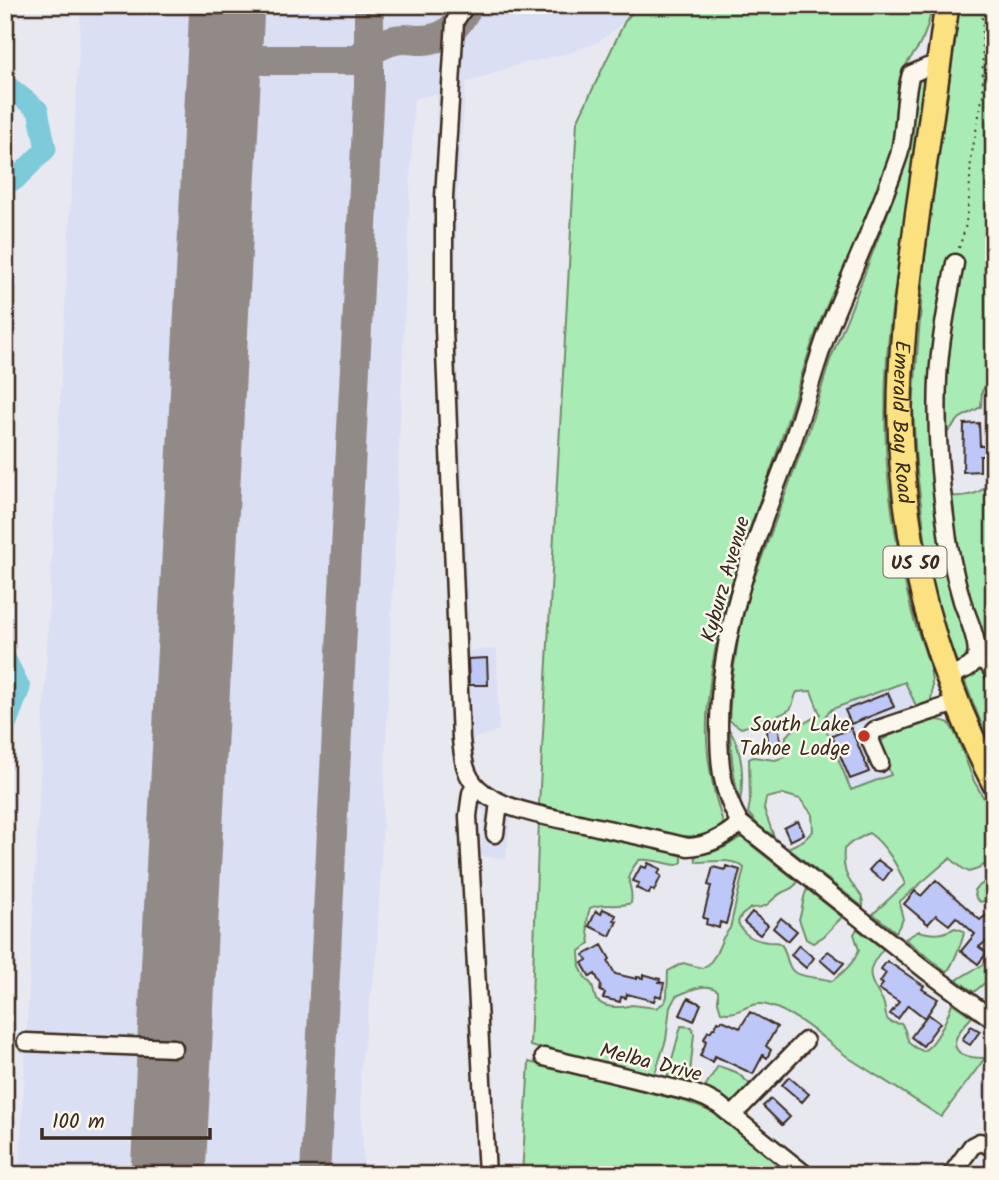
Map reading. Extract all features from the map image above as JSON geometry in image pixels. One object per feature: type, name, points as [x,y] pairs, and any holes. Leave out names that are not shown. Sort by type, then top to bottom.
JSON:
[{"type":"highway","name":"Emerald Bay Road","points":[[947,5],[905,327],[900,422],[912,547],[927,611],[956,703],[994,783]]},
{"type":"street","points":[[466,5],[455,21],[444,197],[444,328],[461,739],[467,774],[488,797],[499,802],[539,814],[688,847],[714,842],[729,834],[740,823]]},
{"type":"street","name":"Kyburz Avenue","points":[[938,68],[927,67],[911,74],[899,155],[823,345],[799,424],[747,566],[729,633],[720,690],[719,741],[724,785],[740,823],[919,965],[994,1020]]},
{"type":"street","points":[[946,676],[974,664],[977,657],[977,648],[952,560],[945,519],[939,443],[938,378],[955,263]]},
{"type":"street","points":[[977,657],[989,665],[994,674]]},
{"type":"street","points":[[880,763],[870,734],[875,730],[956,703]]},
{"type":"street","points":[[476,786],[471,793],[468,816],[487,1175]]},
{"type":"street","points":[[495,834],[499,802]]},
{"type":"street","points":[[732,1116],[805,1041]]},
{"type":"street","points":[[26,1042],[174,1048]]},
{"type":"street","name":"Melba Drive","points":[[544,1057],[706,1098],[806,1175]]},
{"type":"street","points":[[951,1175],[972,1146],[980,1142],[994,1149]]},
{"type":"path","points":[[955,263],[965,229],[971,158],[983,94],[982,5]]},
{"type":"shaded area","points":[[81,5],[638,5],[625,21],[598,42],[570,53],[517,65],[466,83],[457,198],[455,329],[470,650],[497,649],[499,730],[474,739],[474,759],[482,779],[494,790],[539,805],[539,821],[511,818],[506,859],[480,856],[485,812],[469,801],[456,774],[453,753],[435,331],[437,94],[414,99],[377,952],[360,1071],[364,1175],[19,1175]]},
{"type":"shaded area","points":[[905,682],[923,723],[885,737],[891,775],[851,791],[823,722],[826,715],[832,709]]},
{"type":"green space","points":[[638,5],[932,5],[924,36],[900,77],[891,151],[876,199],[818,327],[730,589],[714,654],[707,720],[710,766],[723,824],[712,832],[698,836],[670,835],[539,805],[577,122],[625,21]]},
{"type":"green space","points":[[960,5],[994,5],[994,384],[988,384],[982,391],[981,407],[960,418],[946,434],[945,383],[934,405],[970,643],[970,655],[964,661],[957,662],[949,644],[927,555],[916,463],[913,407],[925,255]]},
{"type":"green space","points":[[921,80],[925,82],[889,338],[885,428],[895,530],[912,613],[932,678],[931,700],[918,710],[905,682],[832,709],[823,722],[851,790],[891,775],[879,743],[884,739],[924,722],[938,720],[949,723],[974,781],[994,816],[994,858],[969,872],[950,858],[899,902],[903,919],[896,932],[873,914],[905,884],[890,856],[869,833],[844,849],[847,875],[861,896],[863,907],[788,848],[804,840],[813,831],[812,814],[800,799],[783,794],[766,798],[764,809],[774,837],[748,813],[749,759],[753,757],[775,760],[785,757],[786,736],[820,714],[811,691],[797,692],[788,711],[768,720],[741,728],[729,720],[739,634],[749,592],[808,433],[830,360],[901,178],[910,144],[916,88]]},
{"type":"green space","points":[[994,469],[994,661],[960,565],[951,496],[966,496],[978,492],[988,483]]},
{"type":"green space","points":[[988,669],[994,679],[994,756],[965,682],[974,672]]},
{"type":"green space","points":[[730,731],[738,747],[741,765],[740,802],[733,767]]},
{"type":"green space","points":[[539,821],[682,854],[682,862],[677,865],[639,860],[629,878],[631,903],[590,908],[587,921],[590,943],[579,952],[580,967],[592,985],[596,1000],[604,1005],[656,1008],[665,1002],[667,996],[668,971],[683,963],[702,968],[709,964],[730,928],[744,868],[728,861],[696,862],[695,854],[713,852],[741,837],[798,882],[766,905],[751,908],[741,916],[738,922],[746,934],[758,940],[782,945],[794,972],[832,981],[857,955],[859,950],[854,934],[857,929],[883,949],[871,969],[871,979],[883,1000],[886,1017],[891,1022],[902,1024],[910,1043],[923,1051],[928,1048],[941,1030],[952,1003],[972,1017],[957,1036],[956,1048],[966,1056],[985,1058],[941,1117],[849,1058],[790,1014],[760,1004],[733,1012],[721,1012],[718,991],[708,987],[676,996],[670,1007],[666,1040],[654,1076],[530,1046]]},
{"type":"green space","points":[[994,875],[994,896],[980,902],[974,890]]},
{"type":"green space","points":[[807,889],[842,917],[824,936],[813,943],[806,939],[799,919]]},
{"type":"green space","points":[[955,928],[964,931],[947,972],[905,939],[919,931],[937,934]]},
{"type":"green space","points":[[994,960],[994,975],[974,992],[957,980],[965,974]]},
{"type":"green space","points":[[681,1026],[692,1027],[694,1034],[689,1084],[667,1078]]},
{"type":"green space","points":[[529,1062],[687,1102],[717,1114],[794,1175],[522,1175]]},
{"type":"green space","points":[[718,1066],[736,1072],[750,1084],[749,1091],[733,1105],[704,1088]]},
{"type":"building","points":[[979,423],[980,446],[985,446],[985,456],[980,456],[980,471],[963,472],[964,424]]},
{"type":"building","points":[[487,658],[488,685],[469,685],[468,659]]},
{"type":"building","points":[[888,693],[894,707],[851,724],[845,710]]},
{"type":"building","points":[[779,728],[780,743],[768,744],[767,729]]},
{"type":"building","points":[[851,728],[869,772],[850,779],[832,736]]},
{"type":"building","points":[[798,821],[804,834],[790,841],[784,828]]},
{"type":"building","points":[[878,860],[891,870],[883,881],[869,870]]},
{"type":"building","points":[[648,863],[661,869],[658,874],[661,876],[654,891],[651,889],[649,894],[636,888],[639,883],[633,881],[641,866],[646,868]]},
{"type":"building","points":[[726,866],[740,870],[726,924],[720,922],[719,928],[706,924],[707,919],[703,918],[713,867],[725,870]]},
{"type":"building","points":[[936,880],[980,920],[994,909],[994,935],[979,947],[987,953],[978,964],[961,951],[975,934],[956,917],[949,925],[936,915],[928,924],[904,904],[915,891],[921,896]]},
{"type":"building","points":[[603,909],[616,915],[614,920],[617,921],[610,936],[589,926],[596,911],[601,914]]},
{"type":"building","points":[[752,912],[768,925],[760,935],[744,922]]},
{"type":"building","points":[[781,918],[797,931],[788,941],[773,928]]},
{"type":"building","points":[[602,945],[615,974],[637,979],[643,978],[643,974],[660,979],[659,982],[664,983],[661,997],[656,995],[654,1001],[627,994],[626,998],[621,997],[620,1002],[603,998],[605,993],[600,991],[601,985],[595,974],[590,977],[582,963],[587,960],[584,955]]},
{"type":"building","points":[[799,945],[814,958],[806,968],[791,955]]},
{"type":"building","points":[[828,951],[844,963],[835,973],[820,960]]},
{"type":"building","points":[[887,961],[938,999],[925,1018],[908,1005],[898,1019],[890,1014],[899,1002],[879,989],[886,973],[881,969]]},
{"type":"building","points":[[688,998],[701,1004],[694,1021],[680,1015]]},
{"type":"building","points":[[750,1012],[777,1027],[766,1046],[771,1050],[767,1058],[763,1055],[753,1074],[715,1056],[713,1062],[700,1056],[708,1031],[715,1028],[718,1021],[722,1020],[740,1028]]},
{"type":"building","points":[[928,1014],[940,1023],[923,1046],[911,1037]]},
{"type":"building","points":[[971,1026],[980,1031],[970,1045],[962,1040]]},
{"type":"building","points":[[789,1077],[809,1094],[802,1102],[782,1085]]},
{"type":"building","points":[[771,1099],[790,1117],[782,1125],[763,1106]]},
{"type":"waterway","points":[[5,84],[38,110],[46,149],[15,180],[5,180]]},
{"type":"waterway","points":[[5,658],[20,688],[5,727]]},
{"type":"taxiway","points":[[315,1175],[369,85],[369,5]]},
{"type":"taxiway","points":[[225,60],[355,60],[390,41],[428,39],[443,35],[454,27],[469,5]]},
{"type":"runway","points":[[168,1175],[227,5]]},
{"type":"place","name":"South Lake Tahoe Lodge","points":[[864,736]]}]
